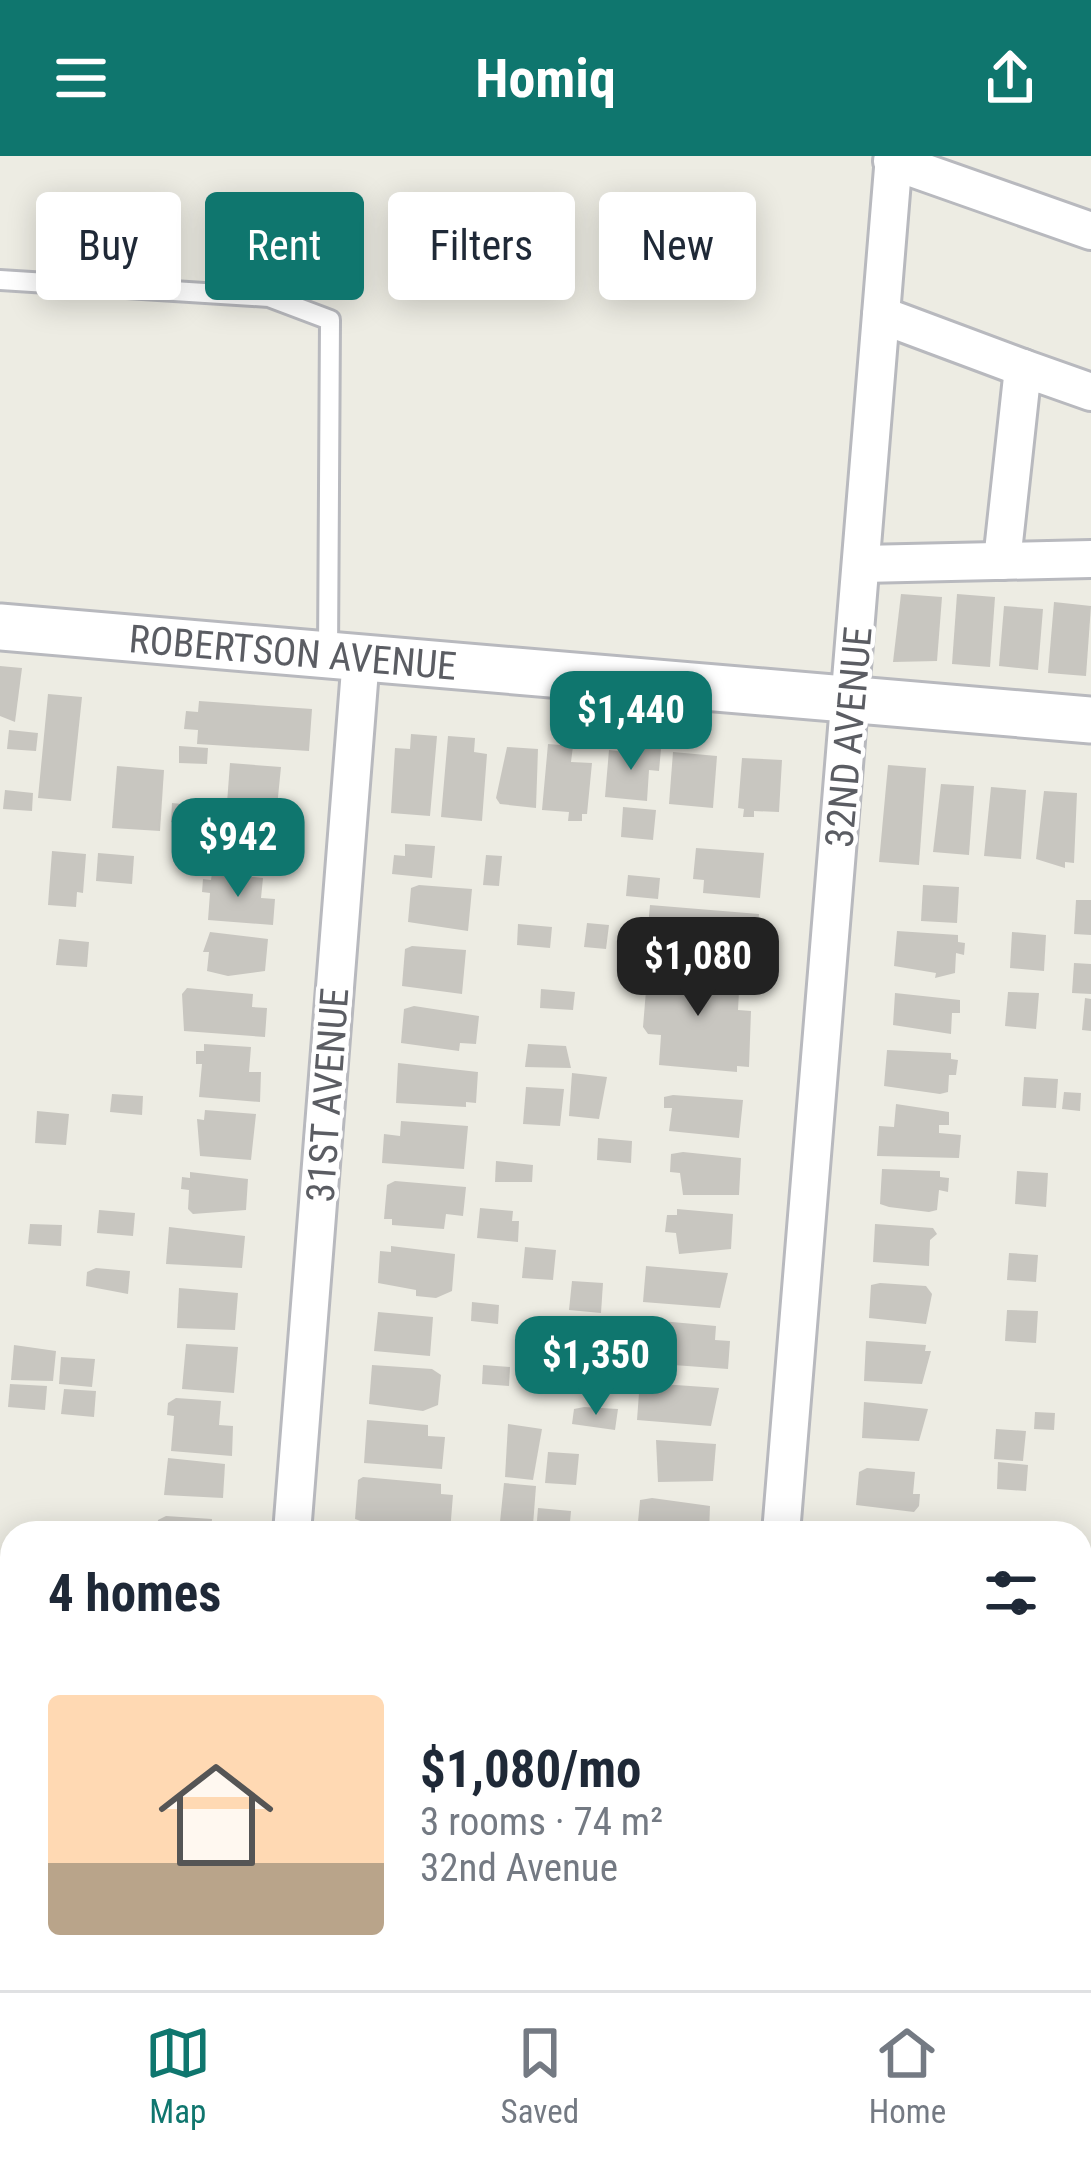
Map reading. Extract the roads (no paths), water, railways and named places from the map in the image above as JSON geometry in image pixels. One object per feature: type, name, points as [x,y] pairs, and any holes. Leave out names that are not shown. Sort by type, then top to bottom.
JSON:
[{"type":"street","points":[[893,159],[1091,232]]},
{"type":"street","name":"32ND AVENUE","points":[[782,1521],[893,159]]},
{"type":"street","points":[[881,316],[1091,392]]},
{"type":"street","points":[[1002,561],[1023,368]]},
{"type":"street","points":[[862,564],[1091,559]]},
{"type":"street","name":"ROBERTSON AVENUE","points":[[0,627],[1091,720]]},
{"type":"street","name":"31ST AVENUE","points":[[293,1521],[344,655]]},
{"type":"lane","points":[[0,280],[269,297],[330,320],[344,655]]}]
